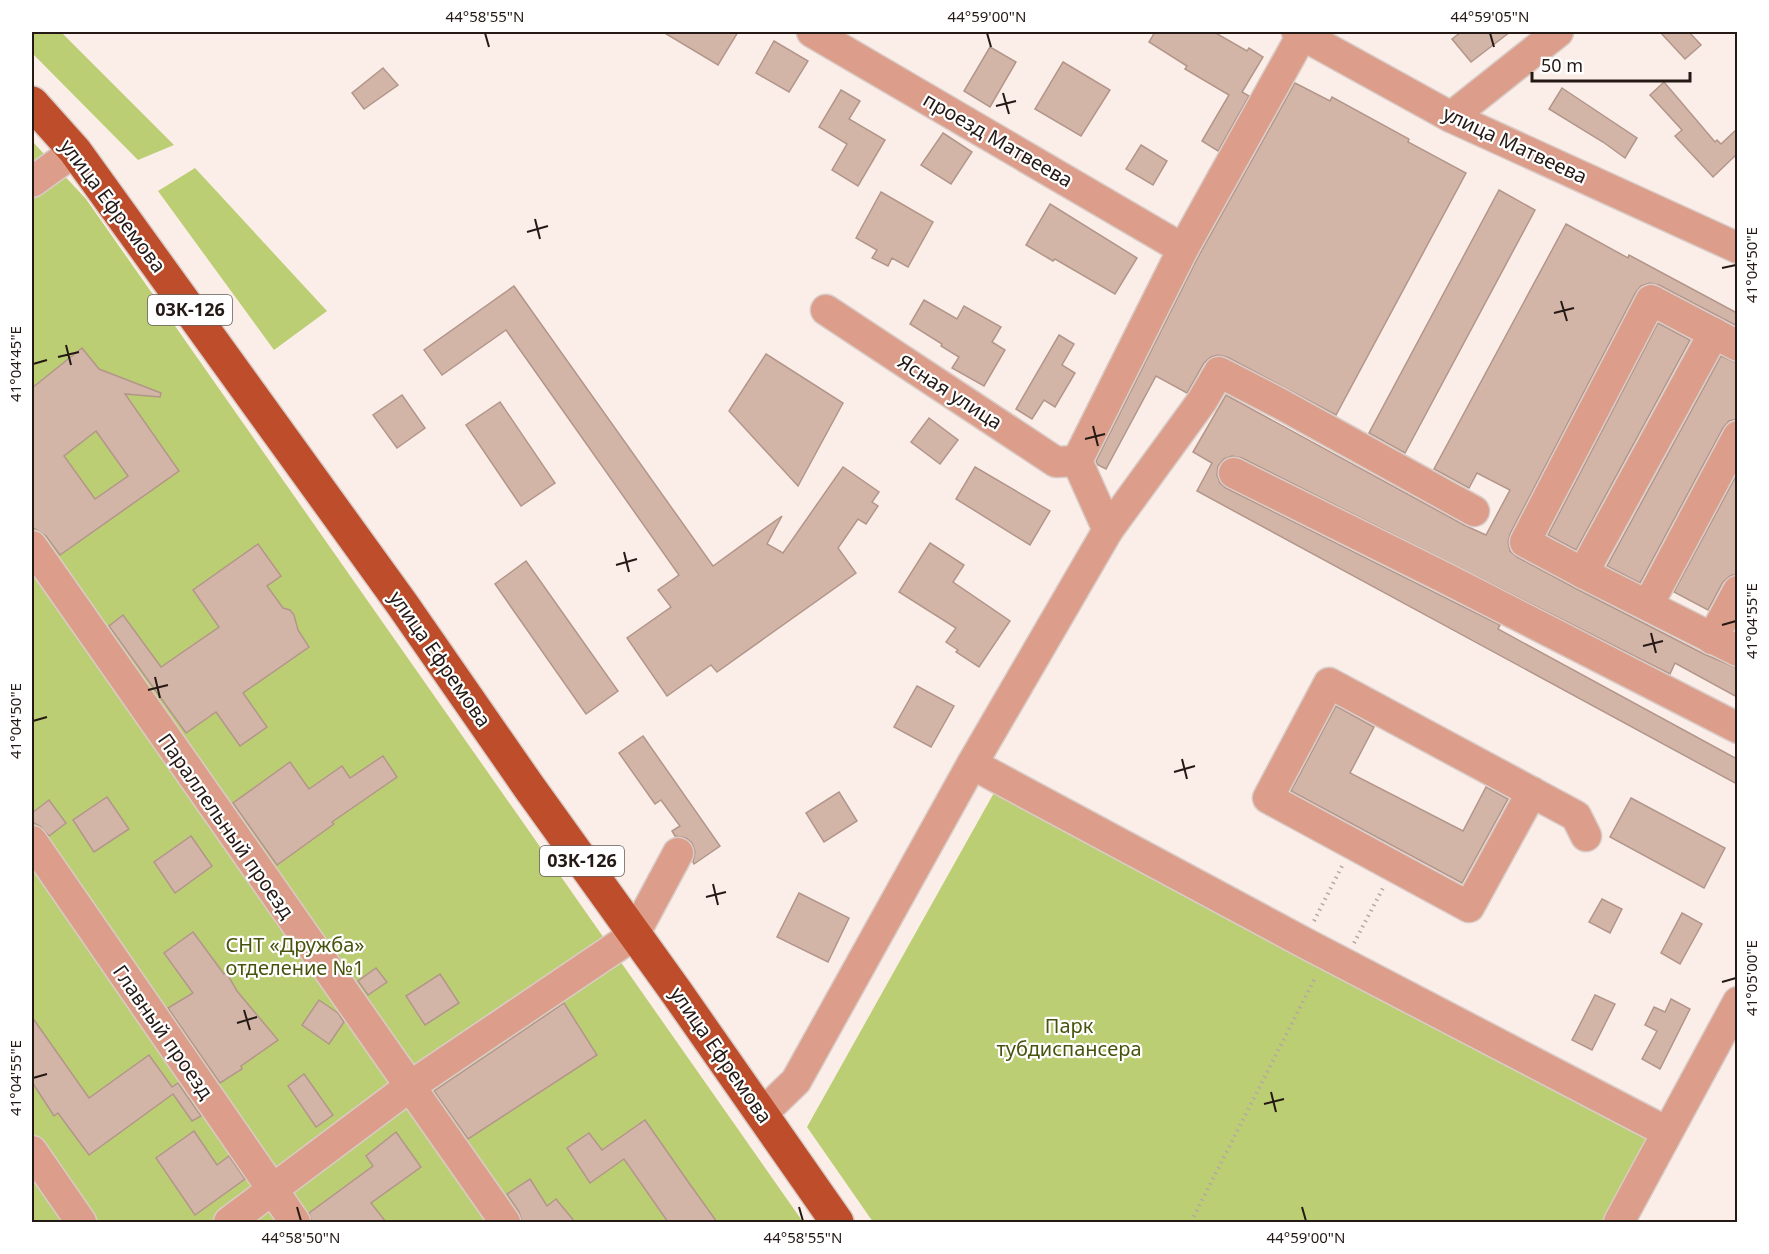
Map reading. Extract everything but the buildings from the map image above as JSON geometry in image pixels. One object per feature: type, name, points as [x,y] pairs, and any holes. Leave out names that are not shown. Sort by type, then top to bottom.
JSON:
[{"type":"main road","name":"улица Ефремова","points":[[32,103],[75,151],[402,604],[837,1222]]},
{"type":"street","name":"проезд Матвеева","points":[[812,32],[1183,249]]},
{"type":"street","points":[[1451,117],[1558,32]]},
{"type":"street","points":[[1108,530],[1077,461],[1183,249],[1300,33]]},
{"type":"street","name":"улица Матвеева","points":[[1300,33],[1451,117],[1734,241]]},
{"type":"street","points":[[32,182],[75,151]]},
{"type":"street","points":[[1583,573],[1726,339],[1651,300],[1525,542],[1583,573],[1725,645],[1737,591]]},
{"type":"street","name":"Ясная улица","points":[[826,310],[1056,462],[1077,461]]},
{"type":"street","points":[[762,1114],[796,1081],[972,764],[1108,530],[1202,400],[1219,372],[1280,403],[1474,511]]},
{"type":"street","points":[[1648,605],[1737,436]]},
{"type":"street","points":[[1234,473],[1737,728]]},
{"type":"street","name":"Параллельный проезд","points":[[32,546],[505,1222]]},
{"type":"street","points":[[1532,792],[1469,907],[1268,798],[1329,683],[1532,792],[1576,816],[1586,836]]},
{"type":"street","points":[[972,764],[1324,953],[1667,1132]]},
{"type":"street","name":"Главный проезд","points":[[32,841],[295,1222]]},
{"type":"street","points":[[229,1222],[409,1087],[634,935],[678,853]]},
{"type":"street","points":[[1619,1222],[1737,1002]]},
{"type":"street","points":[[32,1151],[81,1222]]},
{"type":"path","points":[[1191,1222],[1324,953],[1354,844]]},
{"type":"path","points":[[1324,953],[1394,866]]},
{"type":"green space","points":[[32,32],[61,32],[174,145],[138,160],[32,53]]},
{"type":"green space","name":"СНТ «Дружба» отделение №1","points":[[32,141],[86,199],[803,1222],[32,1222]]},
{"type":"green space","points":[[195,168],[327,311],[274,350],[158,191]]},
{"type":"green space","name":"Парк тубдиспансера","points":[[995,791],[1649,1138],[1603,1222],[873,1222],[807,1127]]}]
